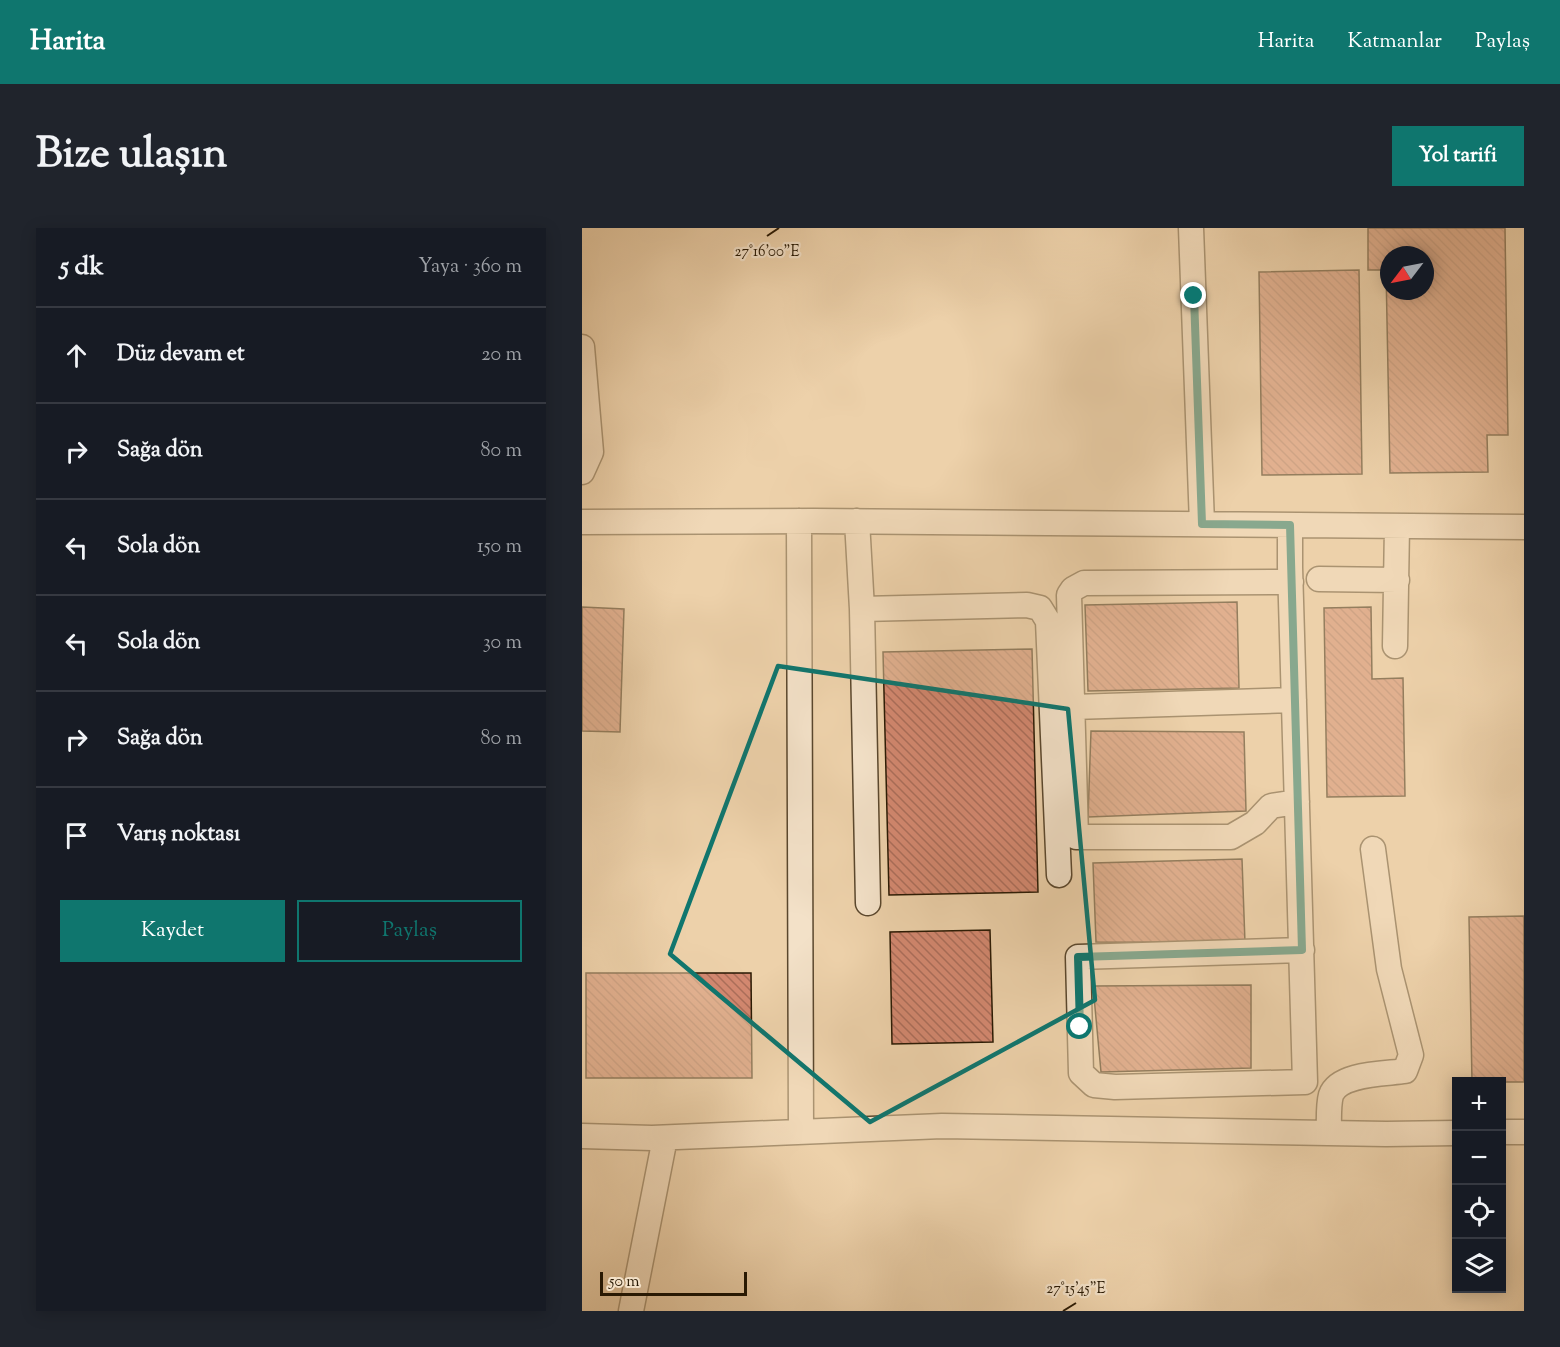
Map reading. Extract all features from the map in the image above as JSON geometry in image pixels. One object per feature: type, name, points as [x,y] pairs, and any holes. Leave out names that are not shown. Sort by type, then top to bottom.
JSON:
[{"type":"street","points":[[1191,228],[1202,524]]},
{"type":"street","points":[[582,347],[591,452],[582,472]]},
{"type":"street","points":[[799,521],[801,1132]]},
{"type":"street","points":[[857,521],[862,609],[868,903]]},
{"type":"street","points":[[582,522],[857,521],[1524,527]]},
{"type":"street","points":[[1290,525],[1294,700],[1302,950],[1305,1082],[1115,1087],[1094,1085],[1081,1073],[1078,957],[1302,950]]},
{"type":"street","points":[[1395,646],[1397,526]]},
{"type":"street","points":[[1319,579],[1397,580]]},
{"type":"street","points":[[1291,582],[1084,583],[1073,589],[1069,596],[1076,837],[1231,837],[1255,823],[1271,806],[1297,802]]},
{"type":"street","points":[[862,609],[1027,605],[1040,608],[1048,621],[1059,875]]},
{"type":"street","points":[[1073,707],[1294,700]]},
{"type":"street","points":[[1329,1133],[1330,1097],[1335,1086],[1352,1078],[1405,1071],[1411,1055],[1389,969],[1373,849]]},
{"type":"street","points":[[582,1136],[666,1138],[942,1125],[1329,1133],[1452,1133]]},
{"type":"street","points":[[1506,1132],[1524,1132]]},
{"type":"street","points":[[631,1311],[666,1138]]},
{"type":"highlighted area","points":[[778,666],[1068,709],[1095,1000],[870,1122],[670,954]]},
{"type":"building","points":[[1368,228],[1505,228],[1508,435],[1487,435],[1488,472],[1390,473],[1387,300],[1434,300],[1434,246],[1380,246],[1380,270],[1368,270]]},
{"type":"building","points":[[1359,270],[1362,474],[1262,475],[1259,272]]},
{"type":"building","points":[[1237,602],[1239,688],[1088,691],[1085,605]]},
{"type":"building","points":[[582,607],[624,609],[620,732],[582,731]]},
{"type":"building","points":[[1371,607],[1372,679],[1403,678],[1405,796],[1327,797],[1324,608]]},
{"type":"building","points":[[1032,649],[1038,892],[889,895],[883,652]]},
{"type":"building","points":[[1091,731],[1244,732],[1246,811],[1088,817]]},
{"type":"building","points":[[1242,859],[1245,943],[1096,942],[1093,863]]},
{"type":"building","points":[[1524,916],[1524,1082],[1506,1082],[1506,1077],[1472,1077],[1469,917]]},
{"type":"building","points":[[990,930],[993,1042],[892,1044],[890,932]]},
{"type":"building","points":[[586,973],[751,973],[752,1078],[586,1078]]},
{"type":"building","points":[[1251,985],[1251,1068],[1101,1072],[1093,986]]},
{"type":"route","points":[[1080,1027],[1078,957],[1302,950],[1290,525],[1202,524],[1194,296]]}]
